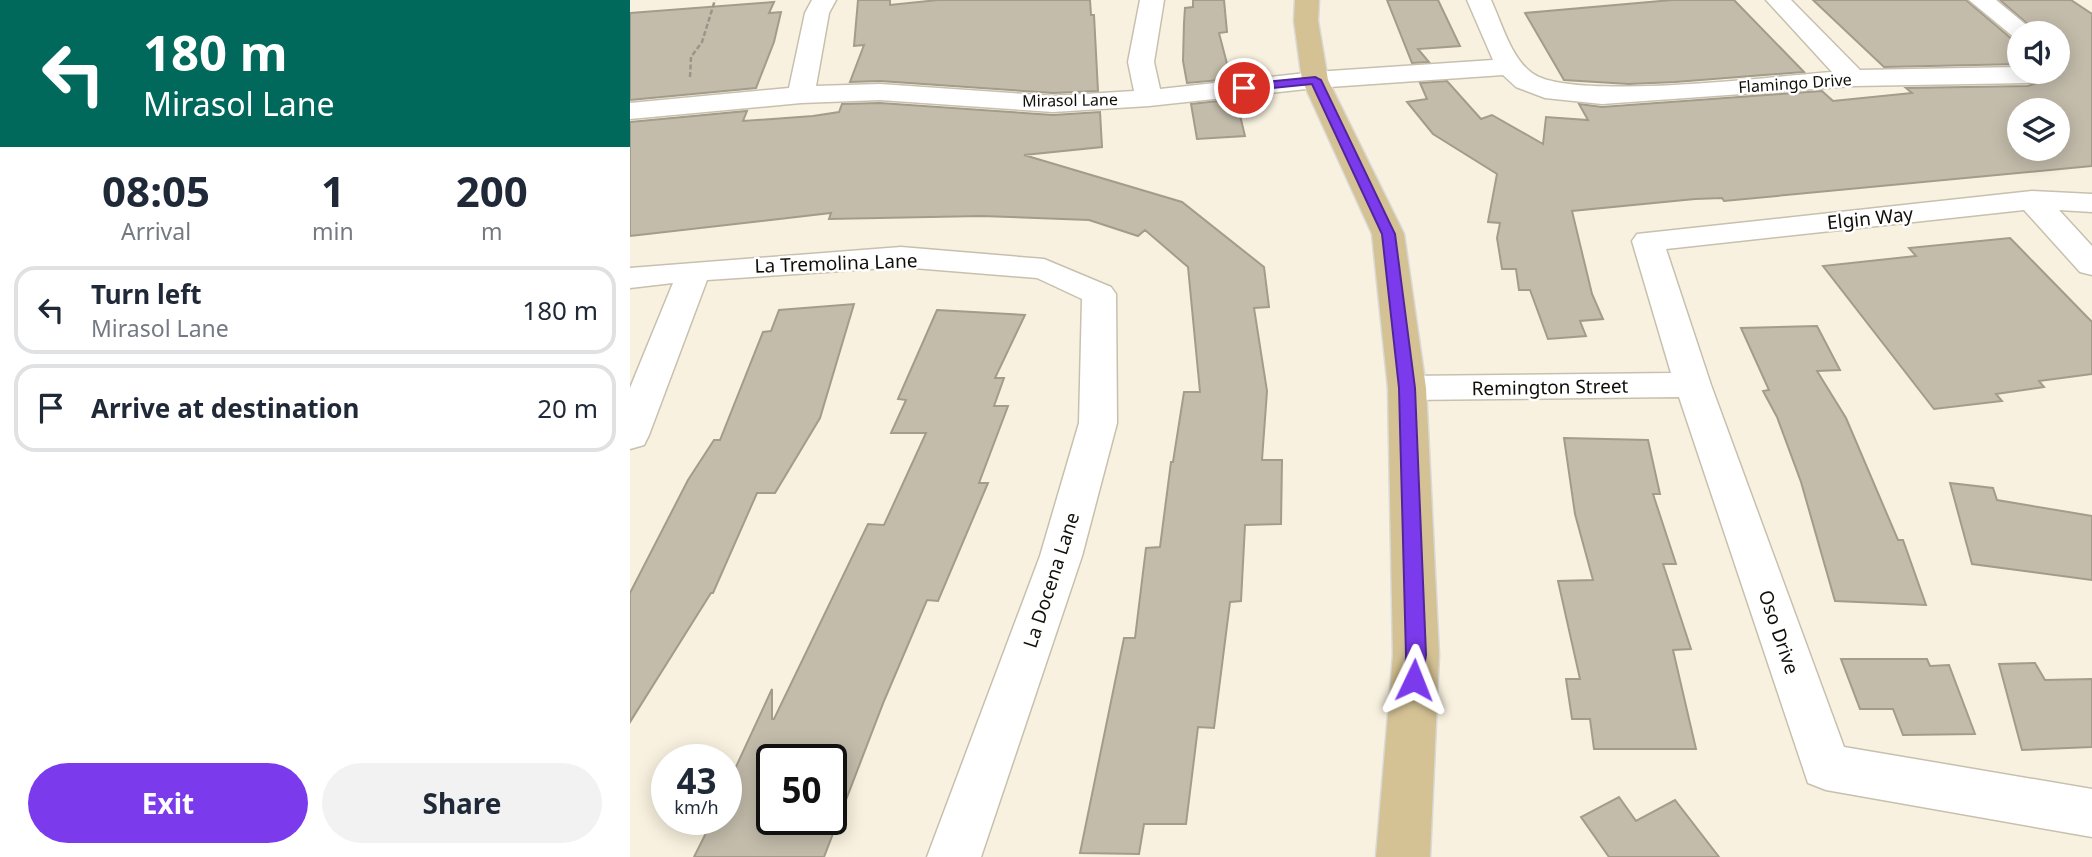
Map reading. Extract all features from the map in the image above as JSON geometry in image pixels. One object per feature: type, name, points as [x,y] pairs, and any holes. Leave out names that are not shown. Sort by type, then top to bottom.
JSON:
[{"type":"main road","points":[[1307,0],[1306,21],[1315,80],[1388,234],[1407,388],[1416,655],[1402,857]]},
{"type":"street","points":[[801,94],[817,13],[824,0]]},
{"type":"street","points":[[1149,98],[1141,62],[1152,0]]},
{"type":"street","points":[[1479,0],[1509,67]]},
{"type":"street","points":[[1778,0],[1853,78]]},
{"type":"street","points":[[1981,0],[2008,21]]},
{"type":"street","name":"Mirasol Lane","points":[[630,111],[801,94],[880,92],[1053,104],[1149,98],[1315,80],[1509,67]]},
{"type":"street","name":"Flamingo Drive","points":[[1509,67],[1525,81],[1554,92],[1602,96],[1853,78],[2007,75]]},
{"type":"street","points":[[2032,200],[2092,265]]},
{"type":"street","name":"Elgin Way","points":[[1648,241],[2032,200],[2092,203]]},
{"type":"street","name":"Oso Drive","points":[[1648,241],[1693,385],[1826,767],[2092,813]]},
{"type":"street","name":"La Tremolina Lane","points":[[630,278],[901,257],[1044,269],[1099,294]]},
{"type":"street","points":[[630,435],[694,271]]},
{"type":"street","name":"La Docena Lane","points":[[954,857],[1061,556],[1098,423],[1099,294]]},
{"type":"street","name":"Remington Street","points":[[1407,388],[1693,385]]},
{"type":"path","points":[[675,106],[690,77],[691,57],[702,42],[715,0]]},
{"type":"building","points":[[858,0],[890,0],[890,5],[938,0],[1090,0],[1091,15],[1094,15],[1098,91],[1053,93],[880,81],[850,82],[864,45],[854,46]]},
{"type":"building","points":[[1193,0],[1224,0],[1227,32],[1219,33],[1231,79],[1187,83],[1183,61],[1185,8],[1193,7]]},
{"type":"building","points":[[1387,0],[1438,0],[1460,46],[1418,49],[1429,62],[1412,63]]},
{"type":"building","points":[[1672,0],[1734,0],[1804,72],[1629,84],[1564,80],[1525,13]]},
{"type":"building","points":[[1813,0],[1966,0],[2007,35],[2007,64],[1884,67]]},
{"type":"building","points":[[2000,0],[2071,0],[2092,14],[2092,166],[1724,201],[1722,198],[1695,199],[1572,211],[1592,294],[1603,319],[1580,321],[1586,336],[1548,339],[1530,290],[1519,290],[1516,269],[1502,269],[1497,238],[1500,223],[1488,222],[1497,174],[1433,134],[1407,102],[1427,99],[1420,83],[1447,81],[1481,119],[1492,115],[1543,144],[1546,117],[1588,120],[1579,104],[1602,107],[1822,91],[1833,101],[1912,93],[1906,88],[2070,84],[2070,21],[2024,21]]},
{"type":"building","points":[[774,2],[769,13],[781,12],[774,42],[756,88],[630,100],[630,13]]},
{"type":"building","points":[[1236,99],[1245,136],[1197,139],[1191,104]]},
{"type":"building","points":[[880,103],[1053,115],[1100,112],[1102,147],[1024,155],[1182,202],[1264,267],[1269,307],[1254,308],[1267,391],[1262,460],[1282,460],[1281,524],[1245,525],[1241,601],[1230,602],[1214,728],[1198,727],[1186,824],[1144,824],[1139,854],[1080,853],[1124,638],[1135,638],[1146,548],[1160,547],[1171,462],[1184,392],[1200,392],[1188,267],[1145,230],[1138,236],[1089,220],[981,216],[829,219],[831,213],[630,236],[630,122],[747,111],[743,121],[813,116],[839,112],[842,104]]},
{"type":"building","points":[[2010,238],[2092,322],[2092,374],[2039,381],[2044,387],[1996,394],[2002,401],[1934,409],[1823,266],[1916,256],[1909,248]]},
{"type":"building","points":[[854,304],[820,418],[775,493],[757,493],[713,593],[630,722],[630,593],[688,480],[714,440],[720,440],[763,332],[771,331],[779,310]]},
{"type":"building","points":[[937,310],[1025,315],[995,378],[1004,378],[994,406],[1008,406],[979,483],[988,483],[938,601],[927,600],[847,797],[847,744],[756,744],[756,835],[832,835],[824,857],[694,857],[705,835],[742,835],[742,754],[772,689],[774,719],[868,524],[884,525],[926,433],[891,433],[906,400],[898,399]]},
{"type":"building","points":[[1817,326],[1840,370],[1817,371],[1846,418],[1898,540],[1903,540],[1926,605],[1835,601],[1801,482],[1777,417],[1763,391],[1769,390],[1741,328]]},
{"type":"building","points":[[1564,438],[1648,440],[1660,494],[1653,494],[1676,564],[1663,564],[1691,649],[1673,650],[1696,749],[1594,749],[1590,719],[1572,719],[1566,679],[1580,679],[1558,581],[1593,580],[1575,514]]},
{"type":"building","points":[[1950,483],[1993,488],[1997,500],[2092,516],[2092,580],[1972,564]]},
{"type":"building","points":[[1841,659],[1927,659],[1930,666],[1949,665],[1975,734],[1903,735],[1893,709],[1860,709]]},
{"type":"building","points":[[2035,663],[2045,680],[2092,679],[2092,747],[2022,750],[1999,664]]},
{"type":"building","points":[[1619,797],[1636,821],[1675,800],[1719,857],[1609,857],[1581,817]]},
{"type":"route","points":[[1244,88],[1315,80],[1357,163],[1388,234],[1407,388],[1416,655],[1414,680]]}]
